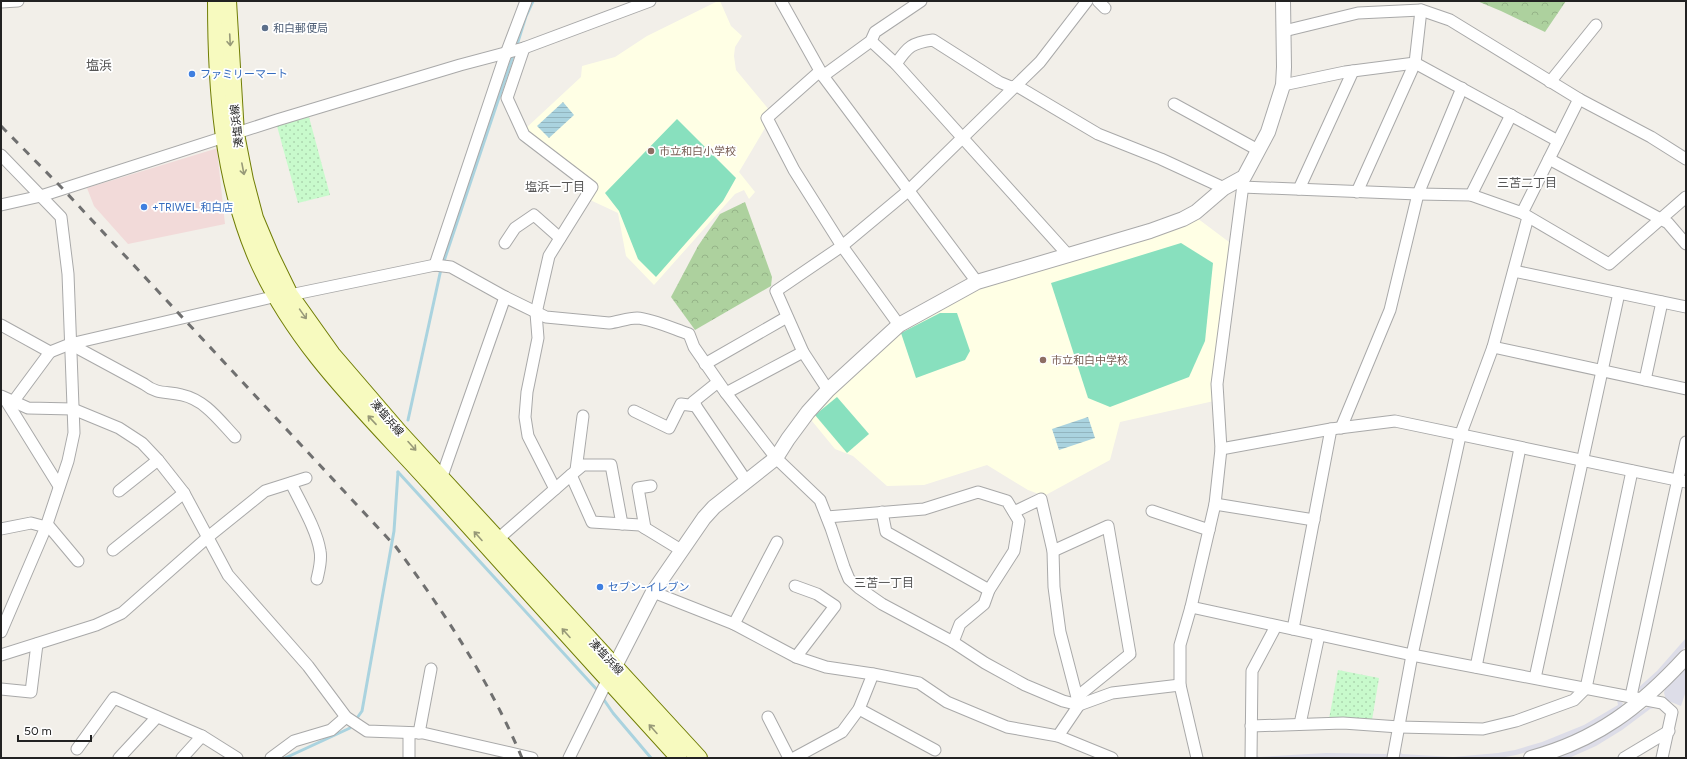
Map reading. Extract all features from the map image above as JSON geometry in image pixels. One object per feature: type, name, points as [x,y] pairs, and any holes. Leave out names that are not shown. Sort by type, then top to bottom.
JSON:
[{"type":"main road","name":"湊塩浜線","points":[[216,1],[216,55],[230,136]]},
{"type":"main road","name":"湊塩浜線","points":[[228,1],[230,136],[233,186],[247,232],[258,260],[283,296],[332,354],[441,479],[498,539],[611,673],[679,758]]},
{"type":"main road","name":"湊塩浜線","points":[[283,296],[304,339],[345,391],[611,673],[699,758]]},
{"type":"street","points":[[1,2],[18,1]]},
{"type":"street","points":[[435,264],[526,1]]},
{"type":"street","points":[[1,205],[41,196],[445,70],[524,48],[630,5],[650,1]]},
{"type":"street","points":[[781,1],[822,74],[977,282]]},
{"type":"street","points":[[899,325],[842,246],[794,170],[767,118],[822,74],[872,41],[875,32],[921,1]]},
{"type":"street","points":[[828,390],[803,352],[776,291],[842,246],[908,191],[964,138],[1040,62],[1087,1]]},
{"type":"street","points":[[1197,758],[1180,685],[1180,645],[1191,607],[1215,504],[1221,449],[1217,384],[1243,182],[1268,132],[1282,85],[1284,31],[1283,1]]},
{"type":"street","points":[[1382,12],[1385,1]]},
{"type":"street","points":[[1284,31],[1358,13],[1421,10],[1450,20],[1550,82],[1651,137],[1686,159]]},
{"type":"street","points":[[1357,192],[1415,63],[1421,10]]},
{"type":"street","points":[[1550,82],[1596,24]]},
{"type":"street","points":[[896,64],[903,54],[916,43],[933,40],[999,82],[1011,87],[1017,86],[1098,134],[1161,159],[1224,188]]},
{"type":"street","points":[[872,41],[896,64],[964,138],[1069,256]]},
{"type":"street","points":[[524,48],[507,98],[524,135],[592,187],[549,256],[536,313],[538,338],[527,392],[526,417],[528,436],[556,489]]},
{"type":"street","points":[[1282,85],[1353,71],[1415,63],[1558,141]]},
{"type":"street","points":[[1299,189],[1353,71]]},
{"type":"street","points":[[1293,629],[1314,520],[1336,428],[1390,310],[1418,194],[1462,88]]},
{"type":"street","points":[[1393,758],[1412,655],[1460,436],[1493,347],[1514,271],[1525,215],[1549,159],[1579,99]]},
{"type":"street","points":[[1174,104],[1258,150]]},
{"type":"street","points":[[1472,195],[1511,115]]},
{"type":"street","points":[[1,155],[62,217],[68,274],[74,432],[68,461],[47,525],[5,611],[1,632]]},
{"type":"street","points":[[1549,159],[1668,223],[1686,244]]},
{"type":"street","points":[[569,758],[653,592],[704,518],[714,507],[776,458],[792,433],[828,390],[899,325],[977,282],[1150,231],[1196,212],[1224,188],[1243,182],[1299,189],[1472,195],[1525,215],[1609,264],[1659,218],[1686,197]]},
{"type":"street","points":[[505,243],[515,228],[534,215],[560,238]]},
{"type":"street","points":[[6,399],[50,352],[70,344],[283,296],[435,264],[451,267],[505,297],[546,317],[609,322],[618,322],[637,318],[688,334],[705,364],[776,458],[820,500],[849,579],[882,604],[953,642],[985,663],[1025,685],[1063,701],[1078,701],[1112,692],[1180,685]]},
{"type":"street","points":[[1514,271],[1686,307]]},
{"type":"street","points":[[1535,678],[1619,293]]},
{"type":"street","points":[[441,479],[505,297]]},
{"type":"street","points":[[1645,380],[1662,302]]},
{"type":"street","points":[[705,364],[787,317]]},
{"type":"street","points":[[1,325],[50,352]]},
{"type":"street","points":[[70,344],[144,384],[153,391],[183,395],[204,404],[234,437]]},
{"type":"street","points":[[1493,347],[1686,389]]},
{"type":"street","points":[[726,392],[803,352]]},
{"type":"street","points":[[718,382],[693,402],[747,482]]},
{"type":"street","points":[[6,399],[28,408],[73,409],[119,428],[142,443],[158,460],[184,493],[228,575],[308,666],[346,717],[367,731],[414,733],[508,755],[532,758]]},
{"type":"street","points":[[6,399],[59,486]]},
{"type":"street","points":[[634,411],[669,428],[681,404],[696,406]]},
{"type":"street","points":[[583,416],[574,472],[592,522],[640,525],[681,550]]},
{"type":"street","points":[[1221,449],[1336,428],[1396,421],[1460,436],[1682,481]]},
{"type":"street","points":[[1631,696],[1682,481],[1686,442]]},
{"type":"street","points":[[1476,667],[1520,448]]},
{"type":"street","points":[[119,490],[158,460]]},
{"type":"street","points":[[498,539],[583,464],[612,466],[622,524]]},
{"type":"street","points":[[1252,726],[1343,723],[1399,727],[1483,729],[1522,720],[1574,700],[1586,688],[1632,471]]},
{"type":"street","points":[[1,655],[96,625],[122,613],[208,537],[265,491],[306,478]]},
{"type":"street","points":[[291,483],[319,546],[320,564],[317,579]]},
{"type":"street","points":[[645,528],[638,488],[651,486]]},
{"type":"street","points":[[827,517],[924,509],[978,492],[1008,501],[1019,521],[1014,551],[989,590],[984,604],[960,624],[953,642]]},
{"type":"street","points":[[113,550],[184,493]]},
{"type":"street","points":[[1014,512],[1041,499],[1053,551],[1054,587],[1060,632],[1078,701]]},
{"type":"street","points":[[1215,504],[1314,520]]},
{"type":"street","points":[[1152,511],[1209,530]]},
{"type":"street","points":[[882,512],[886,532],[989,590]]},
{"type":"street","points":[[1,529],[31,523],[47,525],[78,561]]},
{"type":"street","points":[[1053,551],[1108,526],[1130,654],[1078,701],[1058,736]]},
{"type":"street","points":[[734,624],[777,542]]},
{"type":"street","points":[[795,586],[817,594],[835,606],[796,657]]},
{"type":"street","points":[[653,592],[734,624],[796,657],[826,667],[919,683],[946,702],[1007,727],[1058,736],[1112,758]]},
{"type":"street","points":[[1191,607],[1412,655],[1662,703],[1672,712],[1662,758]]},
{"type":"street","points":[[1252,758],[1252,671],[1276,626]]},
{"type":"street","points":[[1300,724],[1319,635]]},
{"type":"street","points":[[1,689],[31,692],[37,644]]},
{"type":"street","points":[[1531,758],[1569,746],[1616,721],[1645,699],[1686,657]]},
{"type":"street","points":[[409,758],[431,669]]},
{"type":"street","points":[[794,758],[842,732],[859,709],[873,674]]},
{"type":"street","points":[[78,749],[114,698],[202,736],[237,758]]},
{"type":"street","points":[[859,709],[935,750]]},
{"type":"street","points":[[120,758],[157,716]]},
{"type":"street","points":[[271,758],[294,741],[330,730],[346,717]]},
{"type":"street","points":[[768,717],[789,758]]},
{"type":"street","points":[[1624,758],[1669,731]]},
{"type":"street","points":[[182,758],[202,736]]},
{"type":"shaded area","name":"市立和白小学校","points":[[720,1],[731,26],[742,36],[735,47],[734,56],[736,70],[770,111],[761,119],[765,128],[739,172],[755,192],[749,199],[744,190],[735,194],[654,285],[626,256],[618,213],[588,199],[596,189],[525,129],[581,77],[582,66],[615,57],[647,36]]},
{"type":"shaded area","points":[[218,148],[225,224],[128,244],[94,206],[87,188]]},
{"type":"shaded area","name":"市立和白中学校","points":[[1197,218],[1229,242],[1220,338],[1211,382],[1214,401],[1120,422],[1110,460],[1044,496],[1028,490],[987,465],[924,485],[887,486],[853,456],[835,449],[812,421],[812,416],[901,331],[983,287],[1186,226]]},
{"type":"shaded area","points":[[1686,638],[1686,646],[1661,674],[1642,691],[1640,690],[1638,688],[1657,671]]},
{"type":"shaded area","points":[[1686,666],[1686,691],[1681,706],[1666,700],[1664,693],[1665,689]]},
{"type":"shaded area","points":[[1617,700],[1623,703],[1621,708],[1586,730],[1545,747],[1516,755],[1500,758],[1399,758],[1400,751],[1402,754],[1453,757],[1515,750],[1542,742],[1584,725],[1618,705]]},
{"type":"shaded area","points":[[1648,707],[1654,708],[1650,709],[1622,730],[1596,746],[1569,758],[1555,758],[1594,741]]},
{"type":"shaded area","points":[[1390,752],[1389,758],[1257,758],[1256,756],[1256,754],[1259,757],[1326,753],[1386,754]]},
{"type":"green space","points":[[1477,1],[1566,1],[1545,32]]},
{"type":"green space","points":[[309,117],[330,195],[298,203],[277,126]]},
{"type":"green space","points":[[677,119],[736,178],[723,201],[656,277],[638,259],[619,211],[605,193]]},
{"type":"green space","points":[[745,202],[772,277],[771,286],[695,330],[671,297],[698,246],[720,214]]},
{"type":"green space","points":[[1181,243],[1213,263],[1205,341],[1189,377],[1110,407],[1088,398],[1051,283]]},
{"type":"green space","points":[[940,313],[957,313],[970,351],[965,360],[916,378],[901,333]]},
{"type":"green space","points":[[837,397],[869,434],[847,453],[815,415]]},
{"type":"green space","points":[[1338,670],[1379,678],[1372,720],[1329,719]]},
{"type":"water","points":[[563,102],[574,115],[549,138],[537,126]]},
{"type":"water","points":[[1088,417],[1095,438],[1059,450],[1052,429]]},
{"type":"waterway","points":[[516,48],[526,16],[533,1]]},
{"type":"waterway","points":[[443,264],[514,53]]},
{"type":"waterway","points":[[408,420],[441,269]]},
{"type":"waterway","points":[[398,472],[599,692]]},
{"type":"waterway","points":[[285,758],[350,728],[362,711],[394,531],[398,472]]},
{"type":"waterway","points":[[602,697],[613,713],[651,758]]},
{"type":"railway","points":[[1,126],[62,188],[396,547],[432,597],[481,675],[496,702],[522,758]]},
{"type":"place","name":"和白郵便局","points":[[265,28]]},
{"type":"place","name":"ファミリーマート","points":[[192,74]]},
{"type":"place","name":"市立和白小学校","points":[[651,151]]},
{"type":"place","name":"+TRIWEL 和白店","points":[[144,207]]},
{"type":"place","name":"市立和白中学校","points":[[1043,360]]},
{"type":"place","name":"セブン-イレブン","points":[[600,587]]},
{"type":"district","name":"塩浜","points":[[99,65]]},
{"type":"district","name":"三苫二丁目","points":[[1527,183]]},
{"type":"district","name":"塩浜一丁目","points":[[555,187]]},
{"type":"district","name":"三苫一丁目","points":[[884,583]]}]
